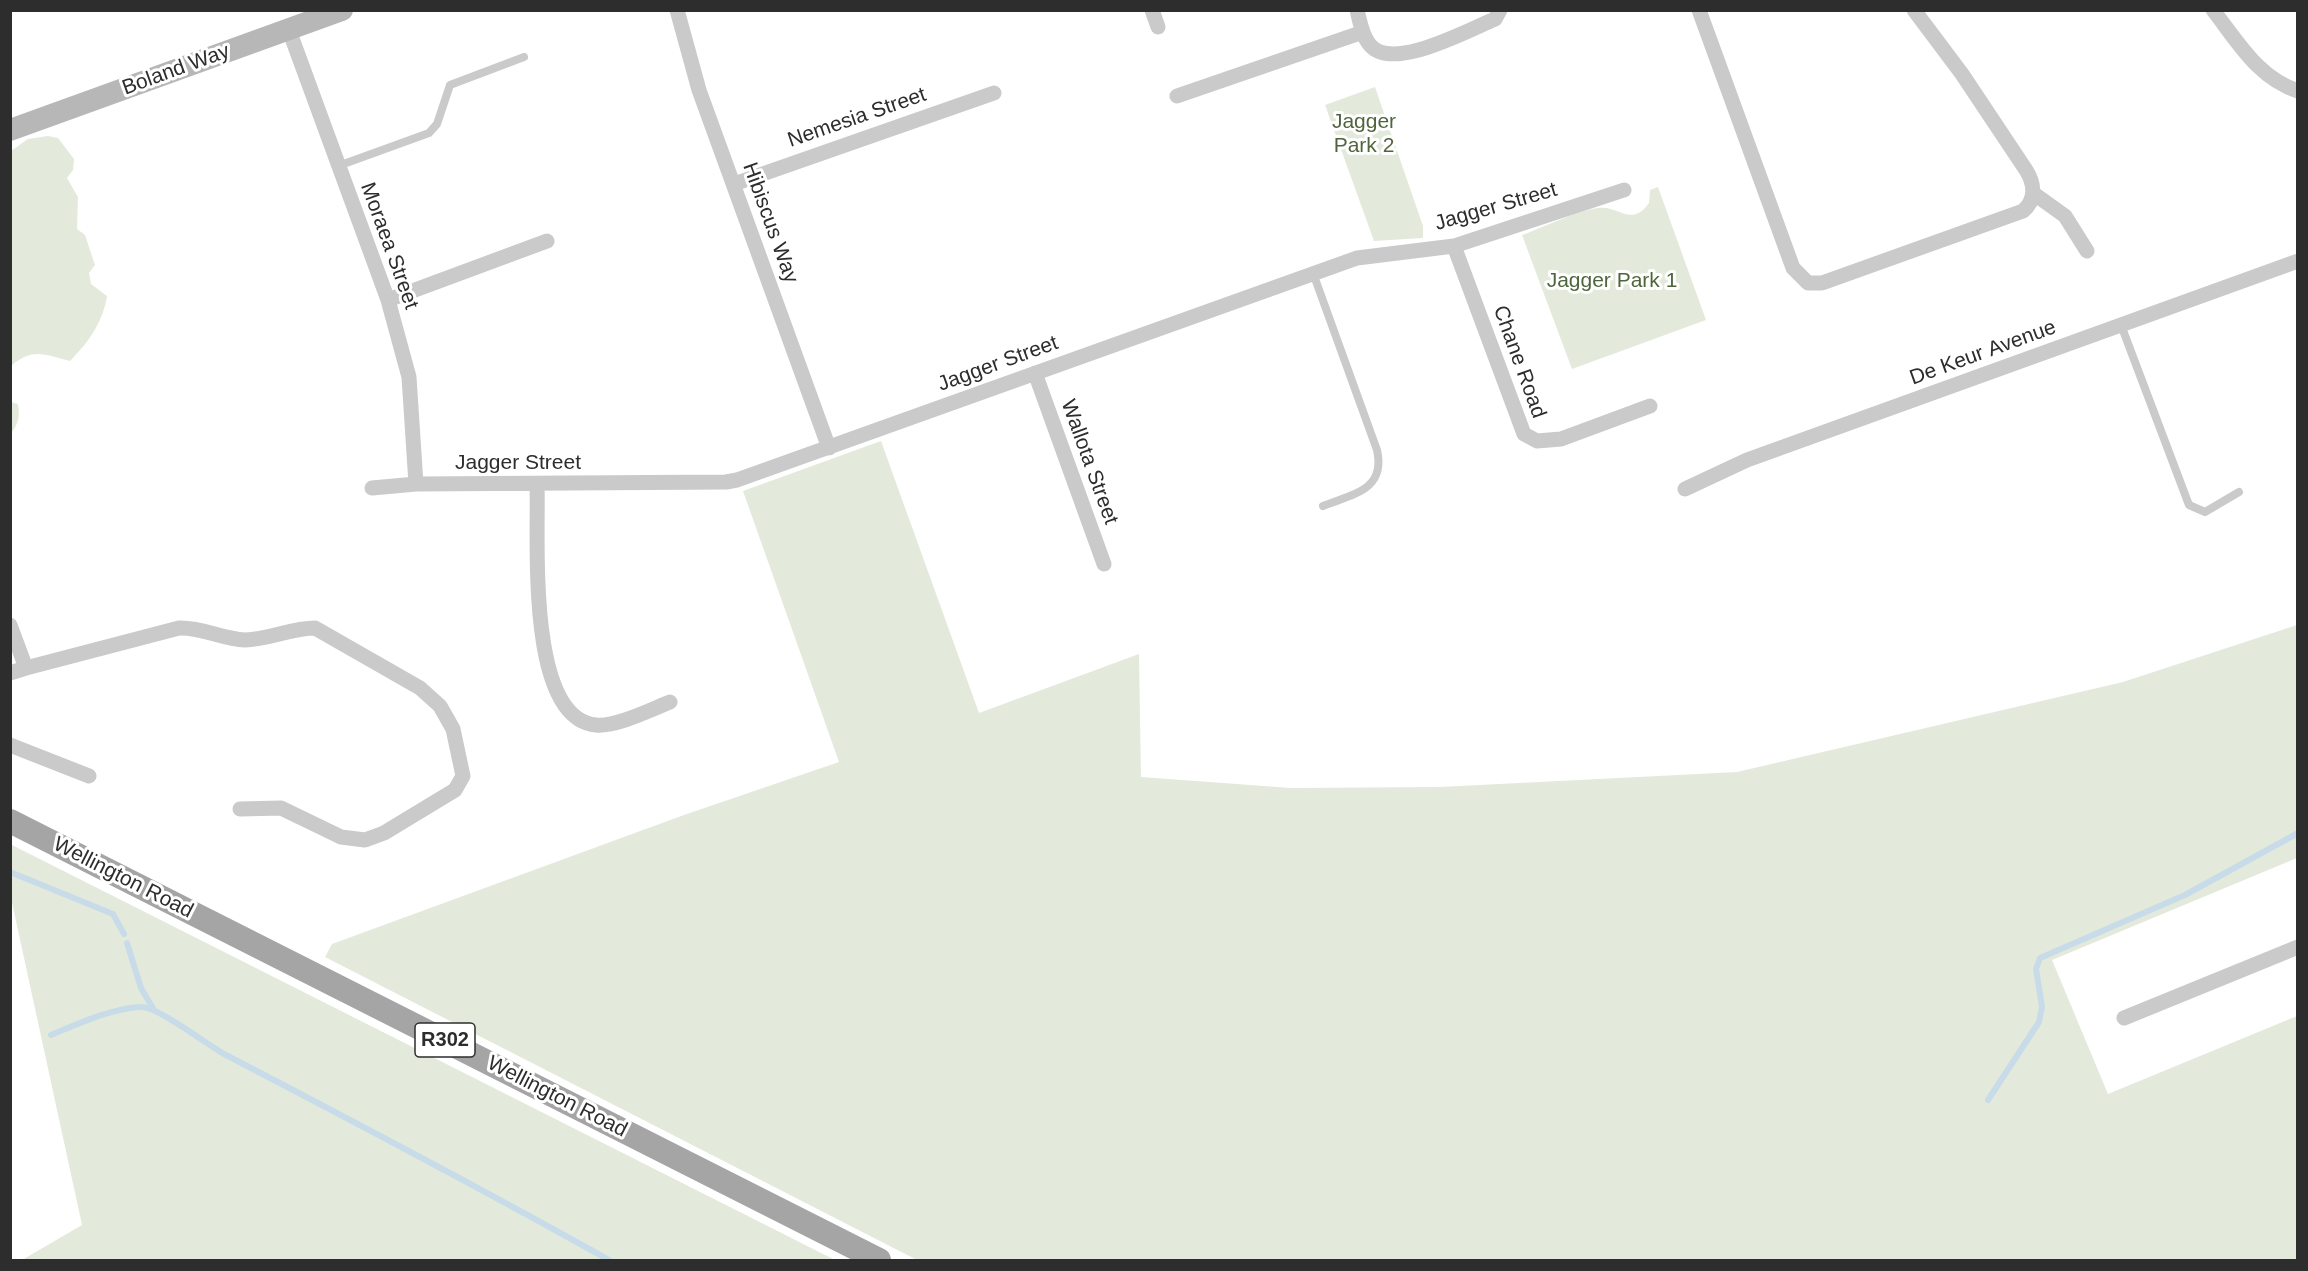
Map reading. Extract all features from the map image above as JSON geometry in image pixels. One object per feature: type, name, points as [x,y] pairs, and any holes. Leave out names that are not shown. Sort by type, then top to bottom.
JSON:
[{"type":"main road","name":"Wellington Road","points":[[10,821],[879,1260]]},
{"type":"street","name":"Boland Way","points":[[10,130],[342,10]]},
{"type":"street","name":"Hibiscus Way","points":[[677,10],[690,64],[829,448]]},
{"type":"street","points":[[1152,10],[1158,27]]},
{"type":"street","points":[[1357,10],[1369,45],[1388,56],[1405,55],[1495,19],[1500,10]]},
{"type":"street","points":[[1699,10],[1793,268],[1808,283],[1822,283],[2028,207],[2033,193],[2031,178],[1914,10]]},
{"type":"street","points":[[2213,10],[2260,70],[2274,80],[2298,91]]},
{"type":"street","name":"Moraea Street","points":[[289,30],[388,300],[409,377],[416,484]]},
{"type":"street","points":[[1177,96],[1363,32]]},
{"type":"street","name":"Nemesia Street","points":[[734,184],[994,93]]},
{"type":"street","name":"Jagger Street","points":[[372,488],[416,484],[726,482],[829,448],[1357,258],[1454,246],[1624,189]]},
{"type":"street","points":[[2033,193],[2065,216],[2087,251]]},
{"type":"street","points":[[388,300],[547,242]]},
{"type":"street","name":"Chane Road","points":[[1454,246],[1524,434],[1537,441],[1561,439],[1650,406]]},
{"type":"street","name":"De Keur Avenue","points":[[1684,489],[1747,460],[2298,261]]},
{"type":"street","name":"Wallota Street","points":[[1035,374],[1104,564]]},
{"type":"street","points":[[537,484],[541,625],[551,676],[564,707],[579,719],[597,725],[610,723],[670,702]]},
{"type":"street","points":[[10,625],[26,668]]},
{"type":"street","points":[[10,673],[179,628],[194,628],[245,640],[298,628],[315,628],[420,688],[440,706],[453,729],[463,776],[455,790],[384,833],[365,840],[341,837],[281,808],[240,809]]},
{"type":"street","points":[[10,745],[89,776]]},
{"type":"street","points":[[2124,1018],[2298,947]]},
{"type":"lane","points":[[338,166],[429,133],[437,124],[450,85],[524,57]]},
{"type":"lane","points":[[1313,273],[1377,450],[1380,468],[1377,478],[1362,490],[1323,506]]},
{"type":"lane","points":[[2121,325],[2189,505],[2205,512],[2239,492]]},
{"type":"green space","name":"Jagger Park 2","points":[[1375,87],[1423,226],[1423,238],[1374,241],[1325,105]]},
{"type":"green space","points":[[48,136],[58,138],[74,159],[73,170],[67,178],[78,197],[77,229],[85,235],[95,265],[89,273],[91,284],[107,296],[94,332],[70,361],[33,354],[11,366],[11,151],[28,139]]},
{"type":"green space","name":"Jagger Park 1","points":[[1658,187],[1706,320],[1572,369],[1522,235],[1570,216],[1598,208],[1612,209],[1630,215],[1636,214],[1649,203],[1650,190]]},
{"type":"green space","points":[[11,402],[18,404],[19,412],[17,423],[11,433]]},
{"type":"green space","points":[[881,441],[979,713],[1139,654],[1141,777],[1291,788],[1440,787],[1737,772],[2123,682],[2297,625],[2297,858],[2052,960],[2108,1094],[2297,1016],[2297,1260],[917,1260],[325,957],[332,944],[684,815],[839,762],[743,491]]},
{"type":"green space","points":[[10,844],[835,1260],[22,1260],[82,1225],[11,898]]},
{"type":"waterway","points":[[1988,1100],[2039,1022],[2042,1007],[2036,969],[2040,958],[2185,895],[2298,833]]},
{"type":"waterway","points":[[10,872],[113,914],[124,934]]},
{"type":"waterway","points":[[127,943],[141,988],[154,1010]]},
{"type":"waterway","points":[[51,1035],[95,1017],[120,1010],[142,1007],[159,1013],[224,1054],[609,1260]]}]
